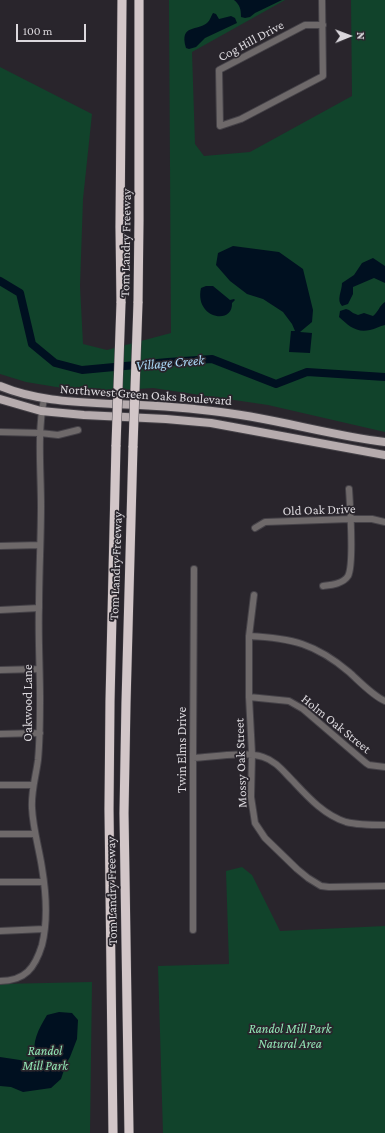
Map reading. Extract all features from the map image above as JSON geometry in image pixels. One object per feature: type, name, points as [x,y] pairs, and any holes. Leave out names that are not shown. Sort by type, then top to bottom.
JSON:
[{"type":"highway","name":"Tom Landry Freeway","points":[[113,1133],[109,809],[116,445],[121,303],[120,227],[122,0]]},
{"type":"highway","name":"Tom Landry Freeway","points":[[129,1133],[124,813],[126,679],[138,303],[139,0]]},
{"type":"main road","name":"Northwest Green Oaks Boulevard","points":[[0,386],[26,396],[44,399],[71,402],[166,406],[245,415],[364,440],[385,442]]},
{"type":"main road","name":"Northwest Green Oaks Boulevard","points":[[0,399],[41,411],[84,416],[166,419],[211,423],[385,455]]},
{"type":"street","points":[[322,0],[323,25]]},
{"type":"street","name":"Cog Hill Drive","points":[[305,25],[323,25],[323,76],[241,119],[220,126],[219,70],[305,25]]},
{"type":"street","name":"Oakwood Lane","points":[[0,981],[20,978],[32,967],[38,954],[44,929],[44,882],[32,809],[33,785],[38,761],[40,733],[40,433],[41,411],[44,399]]},
{"type":"street","points":[[0,432],[58,435],[78,430]]},
{"type":"street","points":[[323,586],[340,582],[348,576],[350,562],[349,489]]},
{"type":"street","name":"Old Oak Drive","points":[[255,528],[265,522],[372,519],[385,522]]},
{"type":"street","points":[[0,546],[40,545]]},
{"type":"street","name":"Twin Elms Drive","points":[[193,930],[194,569]]},
{"type":"street","name":"Mossy Oak Street","points":[[254,595],[249,636],[249,697],[252,754],[251,797],[254,823],[265,838],[308,878],[321,886],[385,886]]},
{"type":"street","points":[[0,610],[39,608]]},
{"type":"street","points":[[249,636],[292,641],[313,647],[334,659],[385,701]]},
{"type":"street","points":[[0,670],[39,669]]},
{"type":"street","name":"Holm Oak Street","points":[[249,697],[289,701],[303,709],[366,763],[374,766],[385,767]]},
{"type":"street","points":[[0,734],[40,733]]},
{"type":"street","points":[[193,758],[252,754],[274,762],[320,808],[338,818],[346,822],[385,825]]},
{"type":"street","points":[[0,785],[33,785]]},
{"type":"street","points":[[0,834],[35,834]]},
{"type":"street","points":[[0,882],[44,882]]},
{"type":"street","points":[[0,930],[44,929]]},
{"type":"green space","points":[[169,0],[285,0],[192,52],[195,144],[204,156],[250,152],[352,96],[351,0],[385,0],[385,432],[268,405],[153,388],[87,392],[26,382],[0,374],[0,67],[92,114],[83,199],[80,286],[83,344],[107,350],[171,333]]},
{"type":"green space","name":"Randol Mill Park Natural Area","points":[[242,867],[252,875],[280,931],[385,926],[385,1133],[163,1133],[158,966],[229,964],[226,871]]},
{"type":"green space","name":"Randol Mill Park","points":[[92,982],[90,1133],[0,1133],[0,984]]},
{"type":"water","points":[[234,0],[282,0],[250,17],[245,18],[241,17],[240,7]]},
{"type":"water","points":[[213,13],[216,14],[219,19],[231,16],[235,18],[237,23],[205,38],[196,47],[189,49],[186,48],[185,35],[187,31],[204,25],[209,21]]},
{"type":"water","points":[[233,246],[279,252],[303,269],[313,310],[312,322],[300,332],[312,333],[310,353],[289,352],[291,331],[295,331],[292,324],[283,312],[263,299],[247,294],[230,281],[216,265],[218,253]]},
{"type":"water","points":[[373,258],[385,266],[385,283],[374,278],[353,287],[353,294],[348,304],[342,306],[339,298],[342,283],[354,275],[362,263]]},
{"type":"water","points":[[213,286],[230,300],[235,300],[232,303],[231,310],[227,315],[214,315],[208,312],[203,306],[200,298],[201,288]]},
{"type":"water","points":[[385,302],[385,325],[374,329],[365,331],[357,330],[339,317],[340,311],[346,309],[358,315],[364,313],[373,316]]},
{"type":"water","points":[[59,1012],[72,1013],[78,1020],[77,1039],[61,1079],[51,1088],[23,1092],[11,1087],[0,1086],[0,1057],[27,1062],[35,1059],[35,1041],[41,1026],[47,1015]]},
{"type":"waterway","name":"Village Creek","points":[[0,281],[20,293],[32,344],[55,363],[82,370],[212,359],[276,384],[307,372],[385,377]]}]
